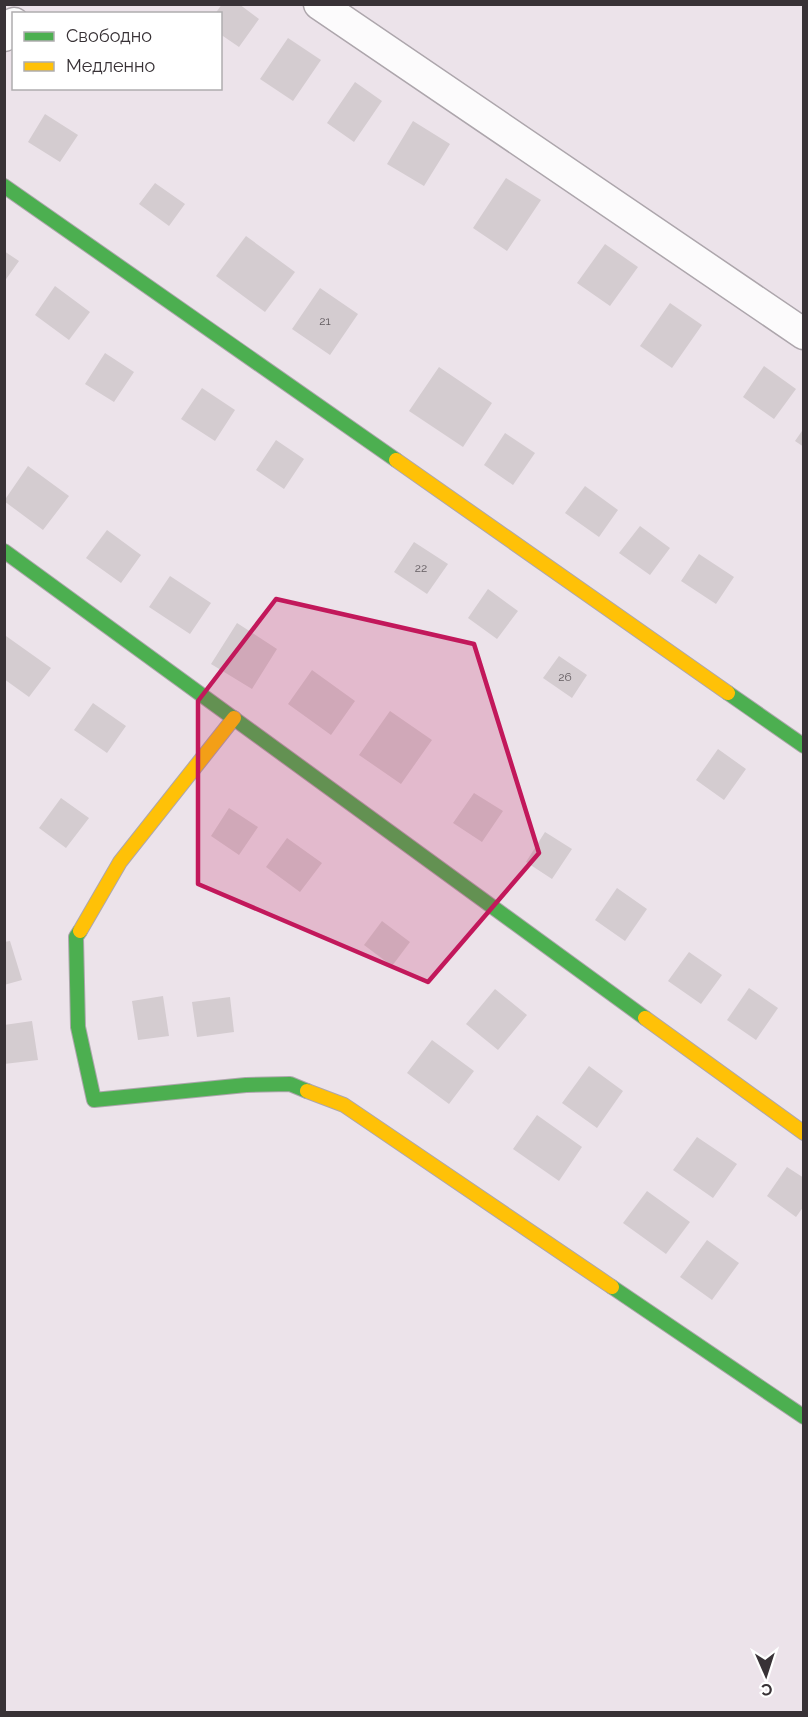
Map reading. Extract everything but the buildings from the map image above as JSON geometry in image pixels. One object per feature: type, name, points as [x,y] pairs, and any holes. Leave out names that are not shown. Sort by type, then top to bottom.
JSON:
[{"type":"street","points":[[319,4],[804,334]]},
{"type":"street","points":[[4,186],[804,746]]},
{"type":"street","points":[[4,551],[804,1133]]},
{"type":"street","points":[[234,718],[120,862],[76,937],[78,1027],[94,1100],[246,1085],[290,1083],[344,1105],[804,1417]]},
{"type":"highlighted area","points":[[276,599],[474,644],[539,853],[428,982],[198,884],[198,701]]},
{"type":"traffic: fast","points":[[4,186],[396,460]]},
{"type":"traffic: fast","points":[[4,551],[645,1018]]},
{"type":"traffic: fast","points":[[728,693],[804,746]]},
{"type":"traffic: fast","points":[[80,931],[76,937],[78,1027],[94,1100],[246,1085],[290,1084],[307,1091]]},
{"type":"traffic: fast","points":[[612,1287],[804,1417]]},
{"type":"traffic: slow","points":[[396,460],[728,693]]},
{"type":"traffic: slow","points":[[80,931],[120,862],[234,718]]},
{"type":"traffic: slow","points":[[645,1018],[804,1133]]},
{"type":"traffic: slow","points":[[307,1091],[344,1105],[612,1287]]}]
